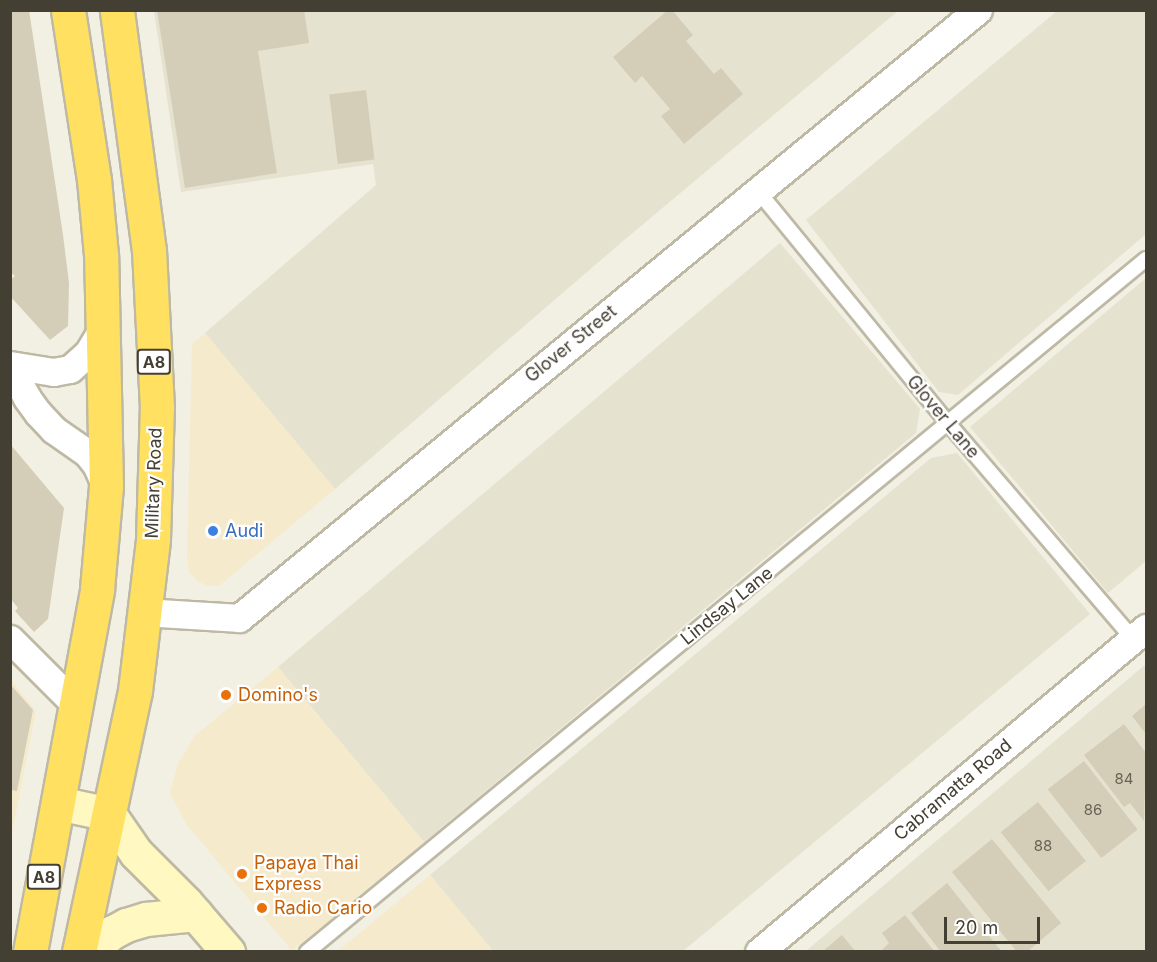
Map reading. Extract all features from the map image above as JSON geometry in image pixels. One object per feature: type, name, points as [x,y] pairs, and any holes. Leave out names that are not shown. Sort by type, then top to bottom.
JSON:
[{"type":"highway","name":"A8","points":[[30,951],[97,589],[106,486],[104,326],[98,221],[68,10]]},
{"type":"highway","name":"Military Road","points":[[80,951],[135,691],[153,539],[157,408],[149,251],[117,10]]},
{"type":"main road","points":[[58,803],[109,814],[136,853],[196,914],[228,951]]},
{"type":"main road","points":[[92,951],[111,933],[126,925],[146,919],[196,914]]},
{"type":"street","name":"Glover Street","points":[[144,612],[239,618],[978,10]]},
{"type":"street","points":[[10,366],[53,372],[70,369],[88,353],[104,326]]},
{"type":"street","points":[[10,366],[38,413],[54,430],[87,453],[96,464],[106,486]]},
{"type":"street","name":"Cabramatta Road","points":[[759,951],[1140,634]]},
{"type":"street","points":[[10,639],[77,706]]},
{"type":"lane","name":"Glover Lane","points":[[758,191],[948,423],[1140,634]]},
{"type":"lane","name":"Lindsay Lane","points":[[307,951],[1146,259]]},
{"type":"shaded area","points":[[154,11],[898,11],[623,241],[335,489],[205,333],[376,185],[373,164],[181,192]]},
{"type":"shaded area","points":[[1057,11],[1146,11],[1146,234],[958,395],[939,392],[806,220]]},
{"type":"shaded area","points":[[780,243],[920,409],[916,433],[424,842],[278,667]]},
{"type":"shaded area","points":[[1146,278],[1146,561],[1108,593],[970,427]]},
{"type":"shaded area","points":[[205,333],[335,489],[220,585],[208,586],[197,581],[189,572],[187,556],[192,344]]},
{"type":"shaded area","points":[[957,453],[1090,614],[683,951],[493,951],[430,875],[931,458]]},
{"type":"shaded area","points":[[1146,664],[1146,951],[806,951]]},
{"type":"shaded area","points":[[278,667],[424,842],[292,951],[186,824],[170,793],[178,763],[195,736]]},
{"type":"shaded area","points":[[11,680],[36,711],[11,838]]},
{"type":"shaded area","points":[[430,875],[493,951],[338,951]]},
{"type":"building","points":[[10,10],[29,10],[69,283],[68,326],[50,340],[10,296],[10,280],[15,276],[10,272]]},
{"type":"building","points":[[157,10],[304,10],[309,43],[258,51],[277,173],[185,188]]},
{"type":"building","points":[[668,10],[672,10],[693,35],[686,41],[714,74],[721,68],[743,94],[684,144],[661,116],[670,109],[642,76],[635,83],[613,57]]},
{"type":"building","points":[[366,90],[375,159],[338,164],[329,95]]},
{"type":"building","points":[[10,444],[64,508],[48,619],[34,632],[15,611],[18,608],[10,598]]},
{"type":"building","points":[[10,684],[33,710],[17,791],[10,790]]},
{"type":"building","points":[[1146,704],[1146,734],[1132,716]]},
{"type":"building","points":[[1124,724],[1146,753],[1144,821],[1130,803],[1124,807],[1084,755]]},
{"type":"building","points":[[1084,761],[1138,830],[1101,858],[1048,789]]},
{"type":"building","points":[[1038,802],[1086,861],[1049,891],[1001,832]]},
{"type":"building","points":[[992,839],[1061,923],[1027,952],[1017,952],[952,872]]},
{"type":"building","points":[[947,883],[1002,952],[941,952],[911,913]]},
{"type":"building","points":[[905,915],[935,952],[880,952],[889,943],[882,933]]},
{"type":"building","points":[[842,935],[856,952],[822,952]]},
{"type":"place","name":"Audi","points":[[213,531]]},
{"type":"place","name":"Domino's","points":[[226,695]]},
{"type":"place","name":"Papaya Thai Express","points":[[242,874]]},
{"type":"place","name":"Radio Cario","points":[[262,908]]}]
